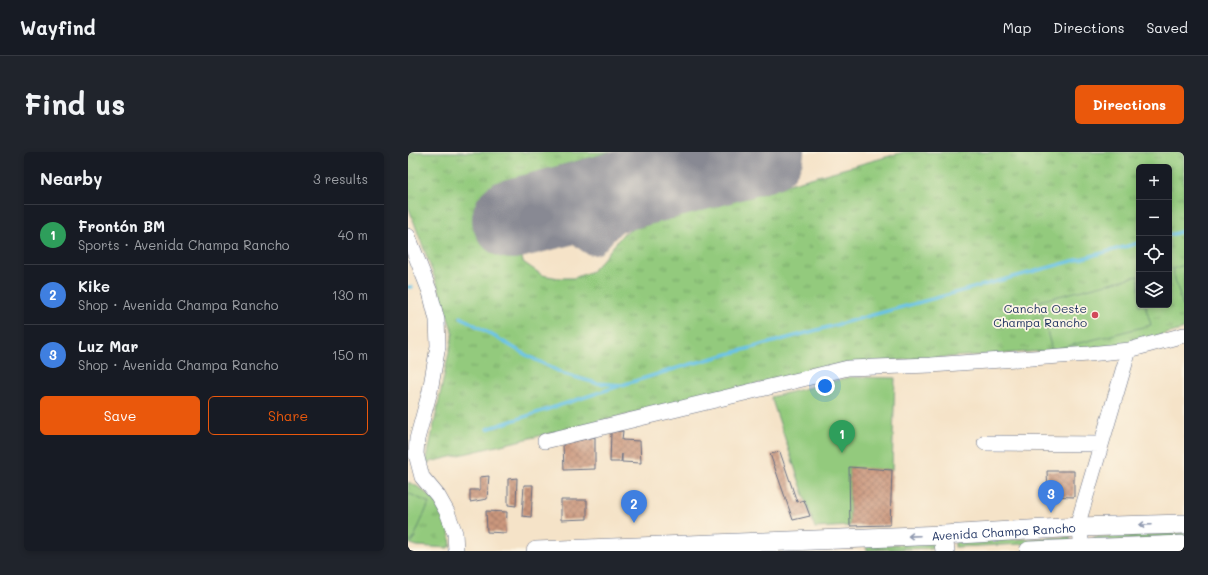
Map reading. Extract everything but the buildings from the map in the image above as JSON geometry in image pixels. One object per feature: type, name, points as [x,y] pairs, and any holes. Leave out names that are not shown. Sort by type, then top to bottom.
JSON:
[{"type":"main road","name":"Avenida Champa Rancho","points":[[536,551],[944,543],[1079,528],[1184,524]]},
{"type":"main road","name":"Avenida Champa Rancho","points":[[1029,551],[1179,547]]},
{"type":"street","points":[[408,236],[430,292],[437,320],[438,346],[430,391],[417,439],[416,454],[422,478],[438,496],[447,512],[455,533],[456,551]]},
{"type":"street","points":[[545,441],[848,368],[938,365],[1089,354],[1129,350],[1184,335]]},
{"type":"street","points":[[1082,549],[1079,520],[1129,350]]},
{"type":"street","points":[[985,443],[1101,444]]},
{"type":"green space","points":[[408,152],[610,152],[502,182],[523,262],[542,275],[559,278],[574,278],[592,271],[623,234],[639,226],[904,152],[1184,152],[1184,329],[1124,346],[840,364],[426,463],[453,333],[438,287],[408,206]]},
{"type":"green space","points":[[1184,265],[1184,310],[1172,269]]},
{"type":"green space","name":"Cancha Oeste Champa Rancho","points":[[1136,277],[1136,308],[1146,308],[1151,325],[1052,350],[1039,301]]},
{"type":"green space","points":[[850,377],[895,378],[892,470],[849,468],[850,526],[815,528],[771,397]]},
{"type":"green space","points":[[408,482],[418,487],[435,500],[449,531],[451,545],[448,548],[417,546],[408,543]]},
{"type":"green space","points":[[408,493],[429,503],[412,542],[408,540]]},
{"type":"green space","points":[[1184,533],[1184,538],[1094,542],[1094,537]]},
{"type":"green space","points":[[1070,537],[1070,542],[955,547],[955,542]]},
{"type":"green space","points":[[935,543],[935,548],[867,550],[866,546]]},
{"type":"waterway","points":[[1172,234],[1184,231]]},
{"type":"waterway","points":[[461,317],[528,356],[564,374],[596,383],[622,385],[684,366],[1136,244]]},
{"type":"waterway","points":[[487,429],[619,386]]},
{"type":"taxiway","points":[[578,228],[593,239],[637,191],[662,180]]},
{"type":"runway","points":[[512,219],[683,175],[764,152]]},
{"type":"place","name":"Cancha Oeste Champa Rancho","points":[[1095,315]]},
{"type":"place","name":"Frontón BM","points":[[842,453]]},
{"type":"place","name":"Luz Mar","points":[[1051,513]]},
{"type":"place","name":"Kike","points":[[634,523]]}]
